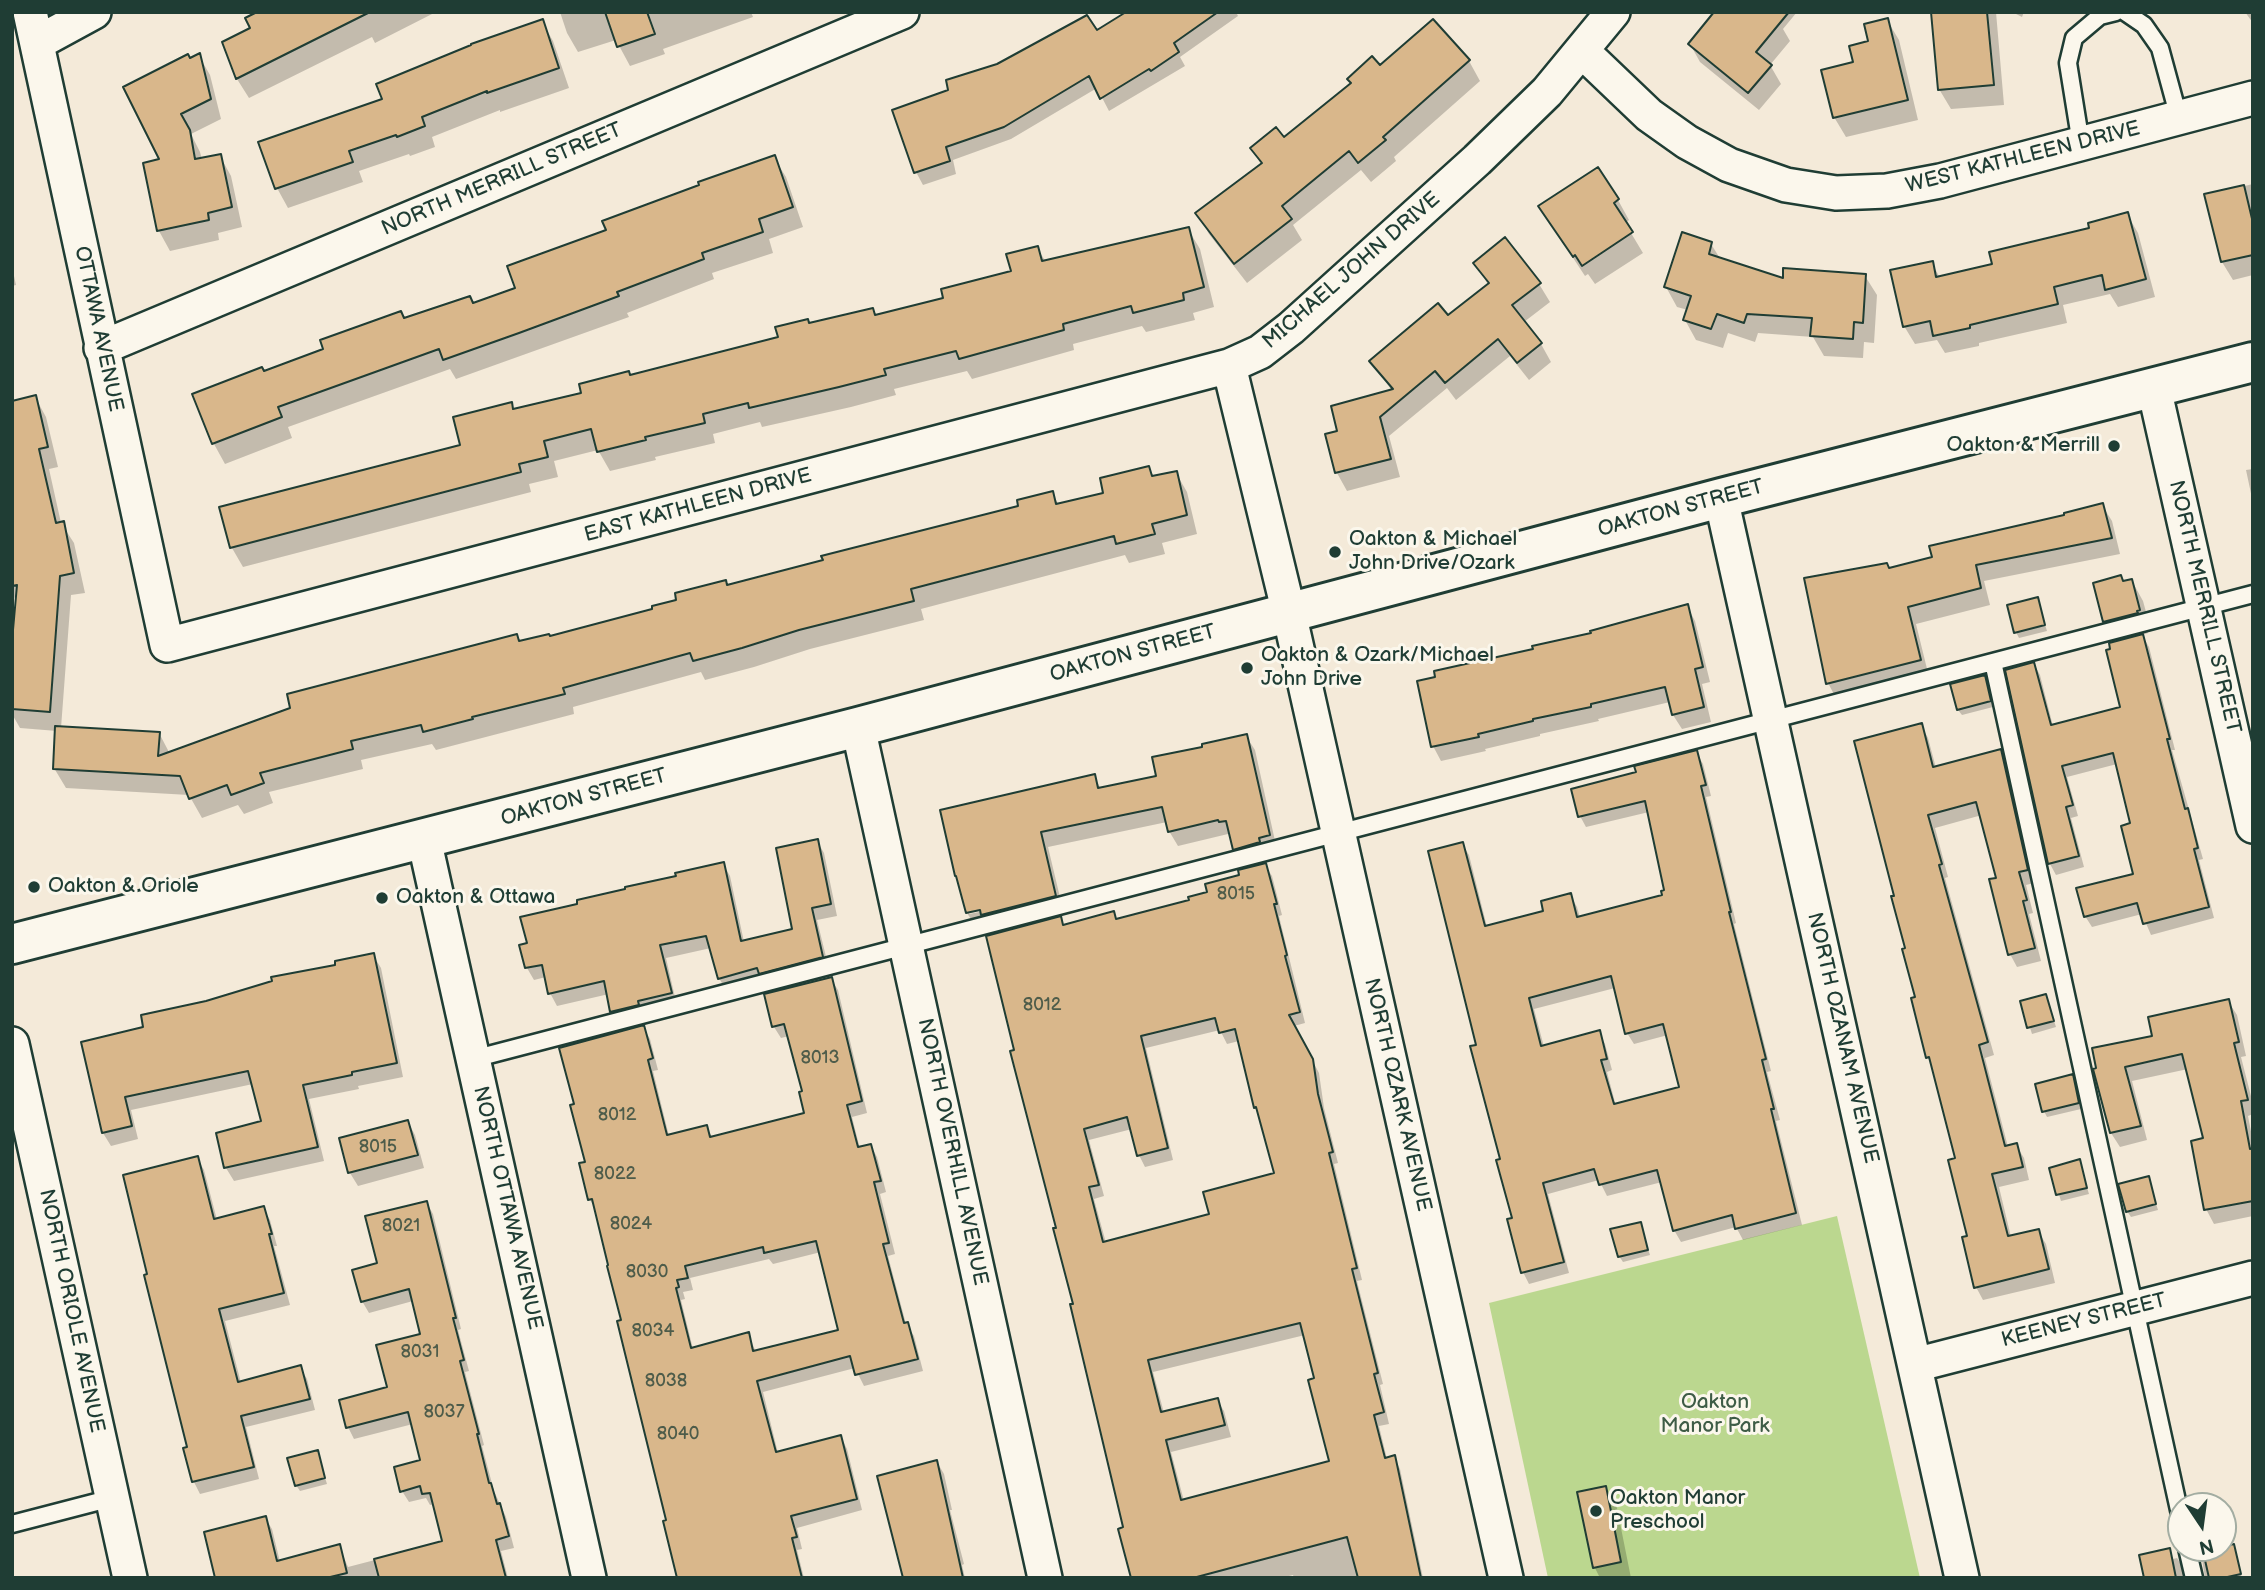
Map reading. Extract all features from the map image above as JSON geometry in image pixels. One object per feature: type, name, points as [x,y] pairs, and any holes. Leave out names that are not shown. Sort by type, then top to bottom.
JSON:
[{"type":"main road","name":"OAKTON STREET","points":[[12,944],[858,727],[1721,498],[2253,362]]},
{"type":"street","points":[[34,28],[94,12]]},
{"type":"street","name":"NORTH MERRILL STREET","points":[[101,348],[902,12]]},
{"type":"street","name":"MICHAEL JOHN DRIVE","points":[[1228,366],[1260,352],[1291,328],[1477,160],[1547,92],[1613,12]]},
{"type":"street","name":"OTTAWA AVENUE","points":[[34,28],[167,645]]},
{"type":"street","name":"WEST KATHLEEN DRIVE","points":[[1582,51],[1649,115],[1687,142],[1729,165],[1786,185],[1836,193],[1887,191],[1940,181],[2253,99]]},
{"type":"street","points":[[1228,366],[1289,613]]},
{"type":"street","name":"EAST KATHLEEN DRIVE","points":[[167,645],[1228,366]]},
{"type":"street","name":"NORTH MERRILL STREET","points":[[2154,388],[2253,827]]},
{"type":"street","name":"NORTH OZANAM AVENUE","points":[[1721,498],[1962,1578]]},
{"type":"street","name":"NORTH OZARK AVENUE","points":[[1289,613],[1506,1578]]},
{"type":"street","name":"NORTH OVERHILL AVENUE","points":[[858,727],[1045,1578]]},
{"type":"street","name":"NORTH OTTAWA AVENUE","points":[[424,839],[589,1578]]},
{"type":"street","name":"NORTH ORIOLE AVENUE","points":[[12,1044],[130,1578]]},
{"type":"street","name":"KEENEY STREET","points":[[1915,1364],[2253,1278]]},
{"type":"lane","points":[[2081,144],[2068,63],[2074,38],[2100,16],[2116,12]]},
{"type":"lane","points":[[2125,12],[2144,25],[2160,48],[2179,118]]},
{"type":"lane","points":[[473,1059],[2253,594]]},
{"type":"lane","points":[[1993,662],[2175,1492]]},
{"type":"lane","points":[[12,1524],[112,1498]]},
{"type":"green space","name":"Oakton Manor Park","points":[[1837,1216],[1920,1578],[1548,1578],[1489,1303]]},
{"type":"building","points":[[257,12],[370,12],[236,79],[222,42],[250,28],[245,18]]},
{"type":"building","points":[[605,12],[647,12],[655,34],[617,47]]},
{"type":"building","points":[[1126,12],[1218,12],[1174,43],[1179,52],[1100,99],[1089,76],[1004,127],[946,147],[950,161],[914,173],[892,110],[948,90],[946,80],[997,64],[1087,15],[1097,30]]},
{"type":"building","points":[[1714,12],[1789,12],[1756,52],[1772,65],[1748,93],[1688,44]]},
{"type":"building","points":[[1931,12],[1987,12],[1994,85],[1938,90]]},
{"type":"building","points":[[1888,18],[1908,100],[1833,118],[1821,70],[1853,62],[1849,46],[1868,41],[1864,24]]},
{"type":"building","points":[[543,19],[559,68],[487,91],[422,117],[425,126],[349,151],[353,162],[275,189],[258,142],[382,99],[376,84],[471,44]]},
{"type":"building","points":[[1433,19],[1470,60],[1383,137],[1386,140],[1358,163],[1349,151],[1282,206],[1292,219],[1234,264],[1195,213],[1262,163],[1250,148],[1276,127],[1284,137],[1351,83],[1347,79],[1372,56],[1380,65]]},
{"type":"building","points":[[200,53],[211,99],[181,114],[190,130],[195,159],[221,154],[232,207],[208,213],[209,220],[157,231],[143,163],[159,159],[123,87],[188,54],[190,58]]},
{"type":"building","points":[[775,155],[793,207],[759,219],[763,232],[702,253],[704,259],[617,292],[619,296],[519,333],[443,360],[439,349],[278,407],[282,417],[212,444],[192,394],[262,367],[264,371],[323,349],[320,340],[401,311],[404,318],[470,296],[473,303],[515,288],[507,266],[606,230],[602,221],[699,185],[698,182]]},
{"type":"building","points":[[1598,167],[1619,199],[1614,203],[1633,232],[1582,266],[1538,206]]},
{"type":"building","points":[[2244,185],[2253,223],[2253,255],[2221,262],[2204,194]]},
{"type":"building","points":[[2128,212],[2146,279],[2105,290],[2102,275],[2054,287],[2058,304],[1933,336],[1930,321],[1903,327],[1890,270],[1933,261],[1936,277],[1992,264],[1989,252],[2089,228],[2088,223]]},
{"type":"building","points":[[1189,227],[1204,287],[1183,293],[1184,300],[1133,313],[1131,306],[1063,324],[1064,330],[959,359],[956,351],[884,369],[886,375],[839,387],[749,408],[748,403],[703,414],[705,423],[597,452],[591,429],[544,441],[548,457],[519,464],[521,472],[230,548],[219,507],[460,445],[453,417],[512,402],[513,409],[581,393],[579,384],[629,371],[630,375],[778,337],[775,327],[808,319],[809,323],[873,308],[875,315],[943,298],[941,289],[1011,271],[1006,254],[1038,246],[1042,261]]},
{"type":"building","points":[[1682,232],[1712,242],[1709,254],[1783,278],[1783,268],[1866,274],[1863,323],[1854,322],[1853,339],[1810,336],[1812,318],[1747,314],[1744,323],[1717,314],[1711,329],[1683,320],[1691,296],[1664,287]]},
{"type":"building","points":[[1505,237],[1541,283],[1512,305],[1542,343],[1517,363],[1498,339],[1445,383],[1435,371],[1380,417],[1391,459],[1335,473],[1325,434],[1337,431],[1331,406],[1393,389],[1369,361],[1438,303],[1448,315],[1489,283],[1473,263]]},
{"type":"building","points":[[36,395],[48,447],[39,449],[56,523],[64,521],[74,573],[60,576],[50,712],[12,709],[12,641],[17,585],[12,586],[12,401]]},
{"type":"building","points":[[1149,466],[1152,476],[1177,471],[1187,515],[1152,524],[1155,534],[1116,544],[1114,536],[911,589],[914,601],[799,630],[693,661],[690,653],[563,688],[565,694],[423,732],[421,725],[351,741],[353,749],[260,773],[264,783],[231,795],[227,785],[189,799],[180,776],[53,769],[55,726],[160,732],[158,756],[290,708],[287,694],[517,634],[519,641],[549,634],[550,636],[652,609],[652,606],[676,600],[675,593],[726,580],[727,585],[823,560],[821,556],[1018,506],[1017,500],[1053,491],[1056,504],[1103,493],[1100,478]]},
{"type":"building","points":[[2103,503],[2112,538],[1976,565],[1981,588],[1908,607],[1921,660],[1826,684],[1804,578],[1887,563],[1889,568],[1932,557],[1929,546],[2064,515]]},
{"type":"building","points":[[2121,575],[2123,581],[2132,579],[2140,610],[2138,613],[2103,622],[2093,583]]},
{"type":"building","points":[[2038,597],[2045,625],[2014,633],[2007,605]]},
{"type":"building","points":[[1688,604],[1703,667],[1695,669],[1704,707],[1672,715],[1665,687],[1533,719],[1478,734],[1479,737],[1431,747],[1417,681],[1435,677],[1434,671],[1533,649],[1532,646],[1591,633],[1590,631]]},
{"type":"building","points":[[2143,634],[2170,739],[2167,739],[2198,848],[2194,849],[2209,907],[2143,924],[2137,903],[2084,917],[2076,888],[2133,874],[2121,826],[2130,823],[2113,753],[2062,766],[2073,805],[2066,807],[2079,856],[2048,864],[2005,670],[2034,662],[2051,725],[2120,707],[2106,650],[2110,649],[2109,643]]},
{"type":"building","points":[[1985,675],[1991,701],[1957,710],[1950,684]]},
{"type":"building","points":[[1922,723],[1933,767],[2001,749],[2028,870],[2019,872],[2035,948],[2008,955],[1989,879],[1996,878],[1976,802],[1928,815],[1942,864],[1939,865],[1988,1042],[1979,1045],[2005,1146],[2017,1143],[2023,1167],[1992,1174],[2008,1236],[2039,1229],[2049,1269],[1974,1288],[1962,1237],[1967,1236],[1948,1160],[1955,1158],[1911,998],[1915,997],[1891,896],[1894,896],[1854,741]]},
{"type":"building","points":[[1247,734],[1270,835],[1259,838],[1260,842],[1233,850],[1226,821],[1218,820],[1168,832],[1162,807],[1041,832],[1056,896],[981,915],[980,910],[966,913],[940,810],[1095,774],[1098,788],[1156,776],[1152,757]]},
{"type":"building","points":[[1697,750],[1706,785],[1701,786],[1766,1059],[1762,1060],[1774,1109],[1771,1109],[1796,1213],[1735,1229],[1732,1215],[1673,1231],[1657,1170],[1599,1185],[1594,1169],[1543,1183],[1564,1262],[1521,1273],[1507,1219],[1512,1218],[1496,1160],[1500,1159],[1470,1046],[1476,1045],[1428,851],[1463,842],[1485,926],[1543,911],[1541,901],[1571,893],[1577,917],[1662,895],[1661,891],[1664,890],[1645,801],[1578,817],[1571,789],[1636,772],[1634,766]],"holes":[[[1611,976],[1625,1034],[1663,1024],[1679,1087],[1614,1104],[1601,1060],[1607,1059],[1600,1030],[1541,1046],[1529,998]]]},
{"type":"building","points":[[818,839],[831,904],[812,908],[823,957],[759,974],[757,968],[718,979],[706,936],[660,945],[672,993],[638,1001],[639,1005],[610,1012],[604,981],[548,994],[542,965],[525,968],[519,945],[527,943],[520,917],[577,904],[577,900],[724,862],[741,941],[792,929],[776,848]]},
{"type":"building","points":[[1266,863],[1277,904],[1274,904],[1287,955],[1285,956],[1300,1012],[1289,1015],[1313,1059],[1318,1094],[1333,1152],[1329,1153],[1357,1268],[1352,1269],[1378,1373],[1374,1374],[1384,1412],[1374,1415],[1385,1458],[1395,1455],[1421,1578],[1358,1578],[1347,1537],[1193,1578],[1131,1578],[1118,1529],[1123,1527],[1070,1304],[1073,1304],[1053,1228],[1056,1228],[1010,1051],[1014,1050],[986,936],[1061,916],[1063,925],[1114,911],[1116,919],[1189,900],[1188,897],[1207,892],[1205,884],[1239,875],[1238,870]],"holes":[[[1215,1018],[1219,1033],[1235,1029],[1254,1108],[1256,1107],[1274,1173],[1203,1192],[1209,1214],[1103,1242],[1089,1187],[1099,1185],[1084,1129],[1127,1117],[1137,1156],[1168,1148],[1141,1036]],[[1300,1323],[1314,1378],[1308,1380],[1329,1461],[1181,1500],[1166,1440],[1225,1425],[1218,1398],[1161,1412],[1148,1360]]]},
{"type":"building","points":[[374,953],[397,1063],[303,1085],[318,1147],[224,1168],[216,1133],[261,1121],[248,1071],[125,1097],[132,1126],[102,1133],[81,1042],[143,1027],[141,1015],[206,1001],[272,981],[271,977],[335,965],[335,961]]},
{"type":"building","points":[[832,977],[862,1101],[847,1105],[858,1147],[871,1144],[881,1181],[874,1182],[889,1243],[883,1244],[904,1323],[908,1322],[918,1359],[855,1375],[850,1356],[757,1381],[776,1452],[841,1435],[857,1499],[791,1516],[797,1537],[792,1538],[802,1578],[677,1578],[663,1521],[666,1520],[617,1321],[621,1320],[592,1199],[588,1200],[579,1163],[585,1162],[570,1105],[574,1104],[559,1048],[644,1025],[653,1058],[648,1060],[667,1135],[707,1125],[710,1137],[804,1113],[799,1092],[802,1091],[784,1024],[772,1027],[764,994]],"holes":[[[816,1241],[838,1330],[753,1351],[749,1332],[691,1348],[676,1288],[679,1287],[677,1280],[688,1278],[685,1266],[763,1247],[764,1253]]]},
{"type":"building","points":[[2046,994],[2054,1021],[2027,1028],[2020,1001]]},
{"type":"building","points":[[2229,999],[2239,1042],[2234,1043],[2248,1100],[2241,1101],[2250,1149],[2253,1148],[2253,1201],[2204,1210],[2191,1141],[2203,1138],[2182,1054],[2125,1067],[2141,1126],[2110,1133],[2093,1069],[2096,1068],[2092,1048],[2152,1036],[2148,1017]]},
{"type":"building","points":[[2073,1074],[2079,1103],[2042,1112],[2035,1084]]},
{"type":"building","points":[[408,1120],[418,1155],[348,1173],[339,1138]]},
{"type":"building","points":[[198,1156],[214,1219],[264,1206],[284,1293],[219,1309],[238,1382],[301,1365],[310,1399],[241,1416],[254,1467],[192,1482],[183,1448],[187,1447],[144,1275],[147,1274],[123,1175]]},
{"type":"building","points":[[2080,1159],[2087,1188],[2056,1195],[2049,1168]]},
{"type":"building","points":[[2149,1176],[2156,1204],[2126,1212],[2118,1184]]},
{"type":"building","points":[[427,1201],[456,1318],[453,1318],[464,1360],[460,1361],[477,1434],[489,1483],[497,1504],[500,1503],[509,1536],[496,1540],[506,1578],[379,1578],[374,1559],[442,1541],[430,1493],[422,1494],[420,1486],[400,1492],[394,1467],[420,1460],[408,1412],[346,1428],[339,1400],[387,1387],[376,1345],[420,1334],[409,1289],[361,1302],[352,1270],[377,1263],[365,1216]]},
{"type":"building","points":[[1641,1222],[1648,1250],[1618,1257],[1610,1229]]},
{"type":"building","points":[[318,1450],[325,1478],[295,1486],[287,1458]]},
{"type":"building","points":[[937,1460],[963,1578],[903,1578],[877,1476]]},
{"type":"building","name":"Oakton Manor Preschool","points":[[1606,1486],[1621,1562],[1593,1568],[1577,1492]]},
{"type":"building","points":[[266,1516],[277,1561],[340,1544],[347,1573],[326,1578],[215,1578],[204,1532]]},
{"type":"building","points":[[2167,1549],[2167,1562],[2173,1562],[2176,1578],[2144,1578],[2139,1555]]},
{"type":"building","points":[[2237,1557],[2241,1574],[2209,1578],[2205,1562],[2237,1562]]},
{"type":"place","name":"Oakton & Merrill","points":[[2114,446]]},
{"type":"place","name":"Oakton & Michael John Drive/Ozark","points":[[1335,552]]},
{"type":"place","name":"Oakton & Ozark/Michael John Drive","points":[[1247,668]]},
{"type":"place","name":"Oakton & Oriole","points":[[34,887]]},
{"type":"place","name":"Oakton & Ottawa","points":[[382,898]]},
{"type":"place","name":"Oakton Manor Preschool","points":[[1596,1511]]}]
